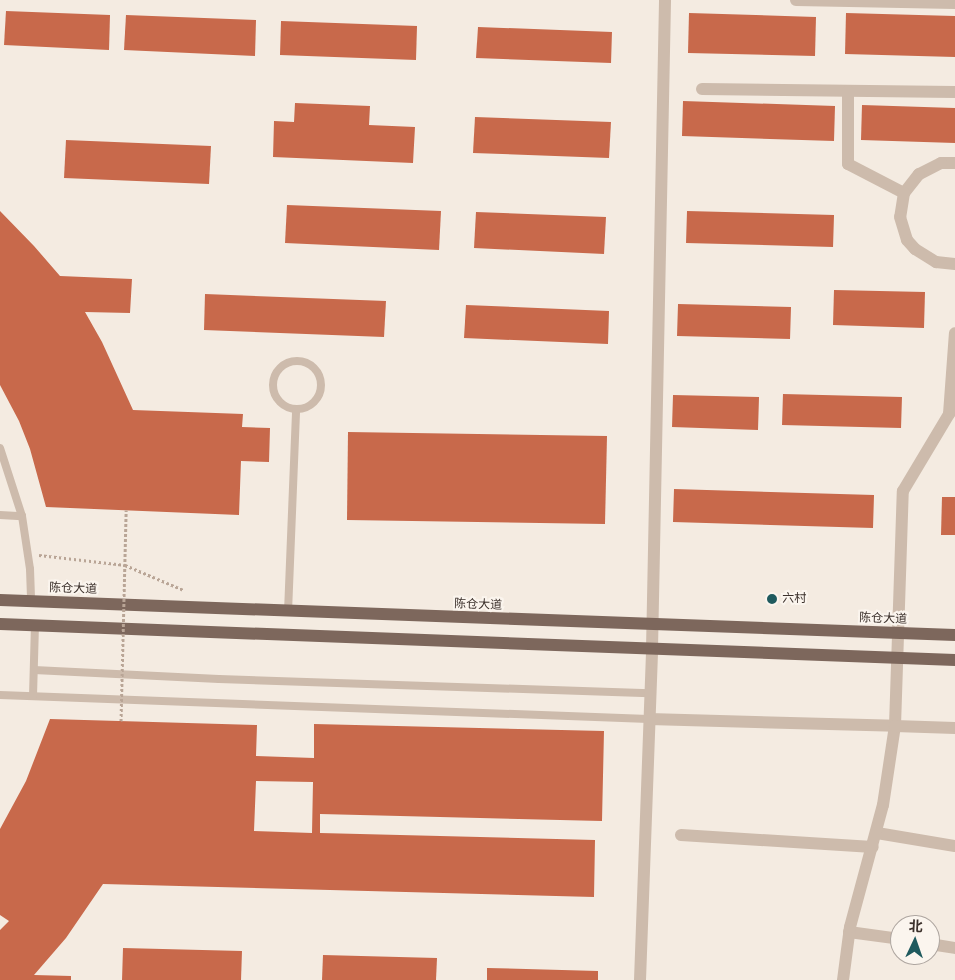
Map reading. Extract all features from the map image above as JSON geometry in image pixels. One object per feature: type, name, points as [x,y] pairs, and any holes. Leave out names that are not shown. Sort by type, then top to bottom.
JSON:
[{"type":"main road","name":"陈仓大道","points":[[0,600],[955,635]]},
{"type":"main road","points":[[0,624],[955,660]]},
{"type":"street","points":[[640,980],[652,650],[665,0]]},
{"type":"street","points":[[796,0],[955,3]]},
{"type":"street","points":[[702,89],[955,92]]},
{"type":"street","points":[[848,90],[848,164],[904,193]]},
{"type":"street","points":[[955,163],[941,163],[929,167],[910,182],[904,193],[900,217],[907,240],[924,257],[936,262],[955,264]]},
{"type":"street","points":[[842,980],[849,932],[876,833],[894,726],[904,491],[949,414],[955,333]]},
{"type":"street","points":[[649,718],[955,728]]},
{"type":"street","points":[[876,833],[955,846]]},
{"type":"street","points":[[681,835],[873,846]]},
{"type":"street","points":[[849,932],[890,938]]},
{"type":"street","points":[[940,946],[955,948]]},
{"type":"lane","points":[[298,360],[314,366],[322,382],[318,398],[312,404],[296,409],[281,403],[273,388],[276,372],[282,365],[298,360]]},
{"type":"lane","points":[[288,612],[296,409]]},
{"type":"lane","points":[[0,448],[22,516],[28,553],[31,601]]},
{"type":"lane","points":[[0,515],[22,516]]},
{"type":"lane","points":[[33,696],[35,625]]},
{"type":"lane","points":[[34,670],[228,679],[650,692]]},
{"type":"lane","points":[[0,695],[649,718]]},
{"type":"path","points":[[121,721],[126,510]]},
{"type":"path","points":[[28,553],[125,565],[185,591]]},
{"type":"building","points":[[6,11],[110,15],[109,50],[4,45]]},
{"type":"building","points":[[689,13],[816,17],[815,56],[688,53]]},
{"type":"building","points":[[846,13],[955,16],[955,57],[845,54]]},
{"type":"building","points":[[126,15],[256,20],[255,56],[124,50]]},
{"type":"building","points":[[281,21],[417,26],[416,60],[280,55]]},
{"type":"building","points":[[478,27],[612,32],[611,63],[476,58]]},
{"type":"building","points":[[683,101],[835,106],[834,141],[682,136]]},
{"type":"building","points":[[295,103],[370,106],[369,125],[415,127],[413,163],[273,157],[274,121],[294,122]]},
{"type":"building","points":[[862,105],[955,108],[955,143],[861,140]]},
{"type":"building","points":[[475,117],[611,122],[609,158],[473,153]]},
{"type":"building","points":[[66,140],[211,146],[209,184],[64,178]]},
{"type":"building","points":[[287,205],[441,211],[439,250],[285,243]]},
{"type":"building","points":[[0,211],[60,276],[132,279],[130,313],[85,312],[102,342],[133,410],[243,414],[242,427],[270,428],[269,462],[241,461],[239,515],[46,507],[30,449],[19,421],[0,385]]},
{"type":"building","points":[[687,211],[834,215],[833,247],[686,243]]},
{"type":"building","points":[[476,212],[606,217],[604,254],[474,248]]},
{"type":"building","points":[[834,290],[925,292],[924,328],[833,325]]},
{"type":"building","points":[[205,294],[386,301],[384,337],[204,330]]},
{"type":"building","points":[[678,304],[791,307],[790,339],[677,336]]},
{"type":"building","points":[[466,305],[609,311],[608,344],[464,338]]},
{"type":"building","points":[[783,394],[902,397],[901,428],[782,425]]},
{"type":"building","points":[[673,395],[759,397],[758,430],[672,427]]},
{"type":"building","points":[[348,432],[607,436],[605,524],[347,520]]},
{"type":"building","points":[[674,489],[874,495],[873,528],[673,522]]},
{"type":"building","points":[[942,497],[955,497],[955,535],[941,535]]},
{"type":"building","points":[[50,719],[257,725],[256,756],[314,758],[314,724],[604,731],[602,821],[320,814],[320,833],[595,840],[594,897],[103,884],[66,938],[34,975],[71,976],[71,980],[0,980],[0,930],[9,921],[0,915],[0,829],[26,781]],"holes":[[[256,781],[313,782],[312,833],[254,831]]]},
{"type":"building","points":[[123,948],[242,951],[241,980],[122,980]]},
{"type":"building","points":[[323,955],[437,958],[436,980],[322,980]]},
{"type":"building","points":[[487,968],[598,971],[598,980],[487,980]]},
{"type":"place","name":"六村","points":[[772,599]]}]
